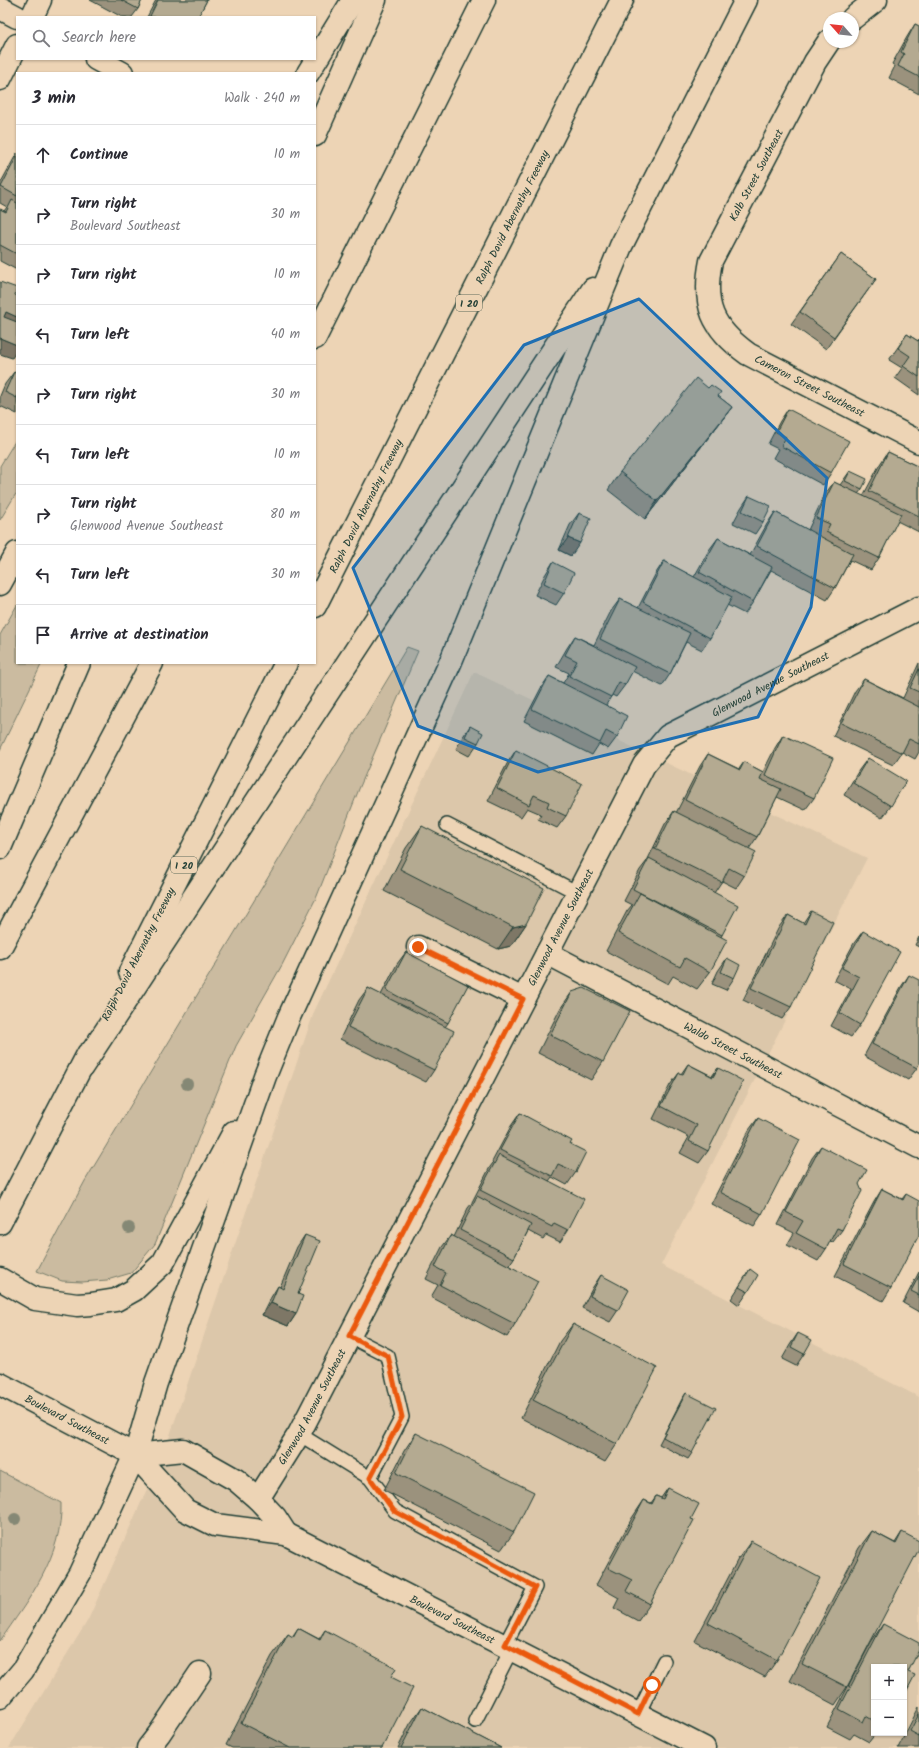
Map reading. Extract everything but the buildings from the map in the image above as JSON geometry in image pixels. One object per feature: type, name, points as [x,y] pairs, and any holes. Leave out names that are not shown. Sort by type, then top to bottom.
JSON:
[{"type":"main road","points":[[32,16],[40,0]]},
{"type":"main road","points":[[309,72],[353,0]]},
{"type":"main road","points":[[316,133],[375,0]]},
{"type":"main road","points":[[316,336],[484,0]]},
{"type":"main road","name":"Ralph David Abernathy Freeway","points":[[316,604],[622,0]]},
{"type":"main road","points":[[0,1697],[23,1670],[80,1573],[135,1455],[156,1383],[265,1076],[289,1017],[451,661],[621,246],[746,0]]},
{"type":"main road","points":[[859,13],[876,0]]},
{"type":"main road","points":[[0,8],[16,16]]},
{"type":"main road","points":[[0,79],[16,48]]},
{"type":"main road","name":"Kalb Street Southeast","points":[[712,316],[708,295],[708,278],[711,261],[815,62],[824,48]]},
{"type":"main road","points":[[98,60],[120,72]]},
{"type":"main road","points":[[82,1067],[621,246]]},
{"type":"main road","name":"Cameron Street Southeast","points":[[712,316],[720,330],[731,342],[748,354],[919,442]]},
{"type":"main road","points":[[0,584],[16,555]]},
{"type":"main road","name":"Glenwood Avenue Southeast","points":[[258,1499],[299,1434],[644,765],[668,736],[919,608]]},
{"type":"main road","points":[[0,848],[79,664]]},
{"type":"main road","points":[[0,948],[151,664]]},
{"type":"main road","name":"Ralph David Abernathy Freeway","points":[[0,1224],[82,1067],[285,664]]},
{"type":"main road","points":[[418,947],[523,999]]},
{"type":"main road","name":"Waldo Street Southeast","points":[[547,953],[919,1147]]},
{"type":"main road","points":[[0,1280],[35,1299],[77,1304],[91,1304],[116,1300],[134,1290],[163,1263],[265,1076]]},
{"type":"main road","name":"Boulevard Southeast","points":[[0,1384],[135,1455],[185,1510],[215,1525],[286,1534],[638,1714],[699,1747]]},
{"type":"main road","points":[[135,1455],[183,1450],[236,1480],[258,1499],[275,1517],[286,1534]]},
{"type":"main road","points":[[148,1748],[200,1673]]},
{"type":"lane","points":[[447,825],[578,893]]},
{"type":"lane","points":[[349,1336],[388,1356],[402,1417],[370,1478]]},
{"type":"lane","points":[[299,1434],[370,1478],[394,1511],[535,1587],[475,1721]]},
{"type":"lane","points":[[638,1714],[664,1661]]},
{"type":"highlighted area","points":[[639,299],[827,478],[811,607],[758,717],[538,772],[418,726],[353,568],[524,345]]},
{"type":"shaded area","points":[[16,440],[16,494],[0,520],[0,466]]},
{"type":"shaded area","points":[[16,607],[16,664],[42,664],[0,750],[0,635]]},
{"type":"shaded area","points":[[407,647],[418,651],[359,789],[317,896],[282,965],[236,1046],[155,1244],[131,1273],[107,1280],[82,1282],[62,1281],[37,1271],[85,1181]]},
{"type":"shaded area","points":[[474,672],[867,858],[661,1265],[919,1397],[919,1748],[9,1748],[88,1620],[166,1447],[314,1012]]},
{"type":"shaded area","points":[[0,1471],[61,1503],[60,1522],[50,1559],[33,1593],[0,1641]]},
{"type":"route","points":[[418,947],[523,999],[349,1336],[388,1356],[402,1417],[370,1478],[394,1511],[535,1587],[505,1645],[638,1714],[652,1685]]}]
